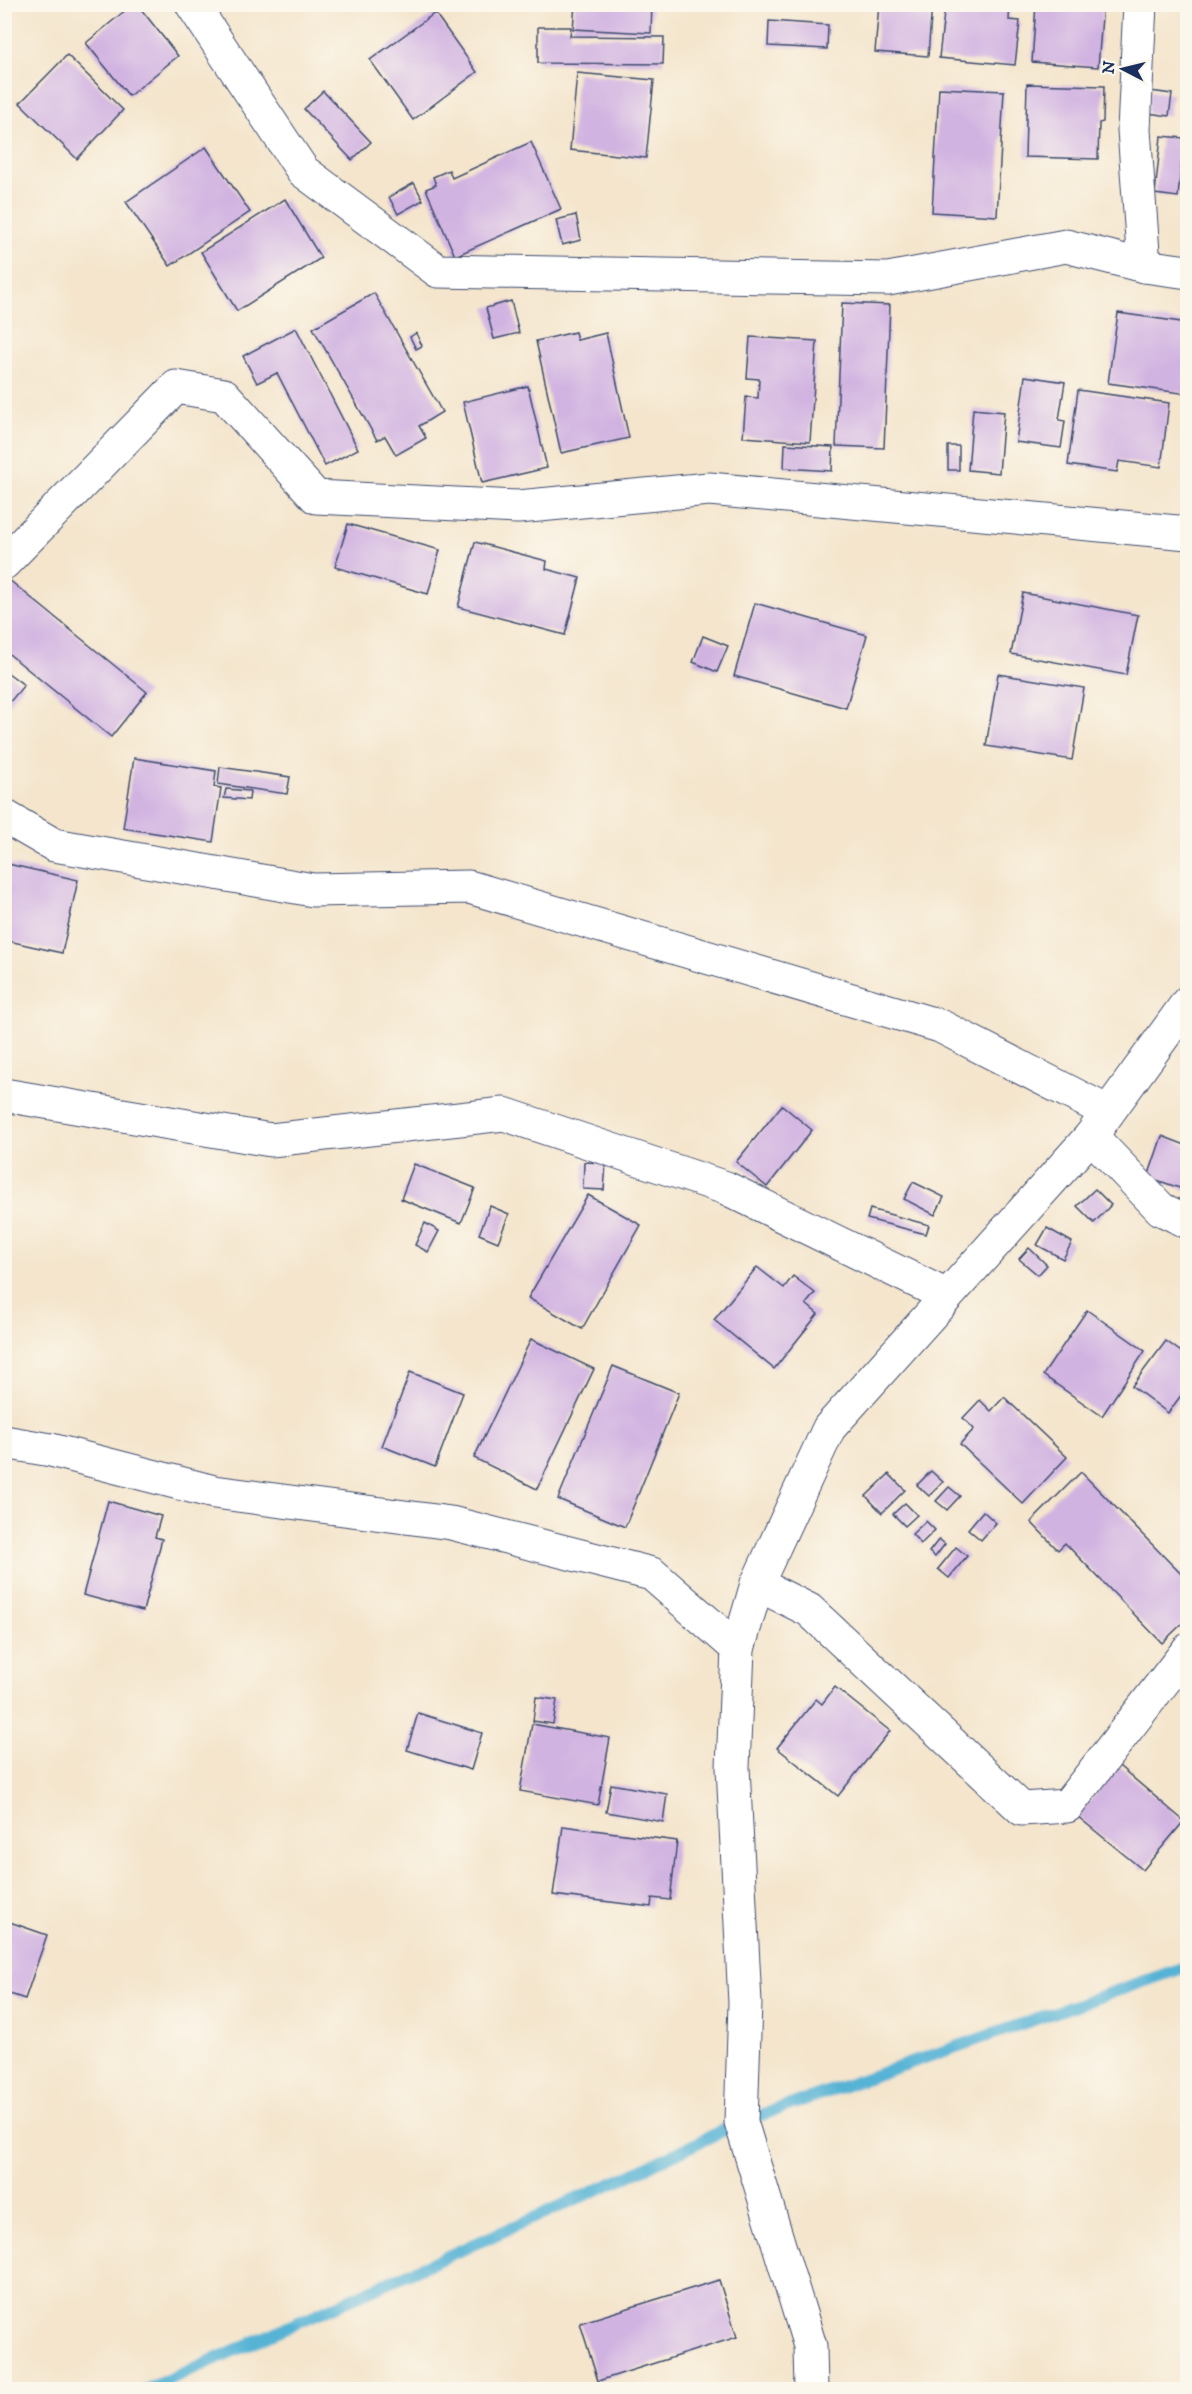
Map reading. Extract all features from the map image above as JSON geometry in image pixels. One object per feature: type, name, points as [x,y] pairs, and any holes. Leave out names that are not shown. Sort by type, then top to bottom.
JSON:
[{"type":"street","points":[[192,4],[303,171],[438,271],[888,279],[1066,246],[1144,266],[1188,272]]},
{"type":"street","points":[[1140,4],[1134,130],[1144,266]]},
{"type":"street","points":[[4,563],[176,387],[224,395],[316,497],[518,507],[709,489],[1188,533]]},
{"type":"street","points":[[4,816],[54,845],[313,890],[469,887],[940,1026],[1099,1124],[1161,1209],[1188,1222]]},
{"type":"street","points":[[811,2390],[810,2346],[741,2122],[745,2003],[733,1767],[738,1649],[757,1584],[829,1428],[1099,1124],[1188,1002]]},
{"type":"street","points":[[4,1095],[271,1140],[504,1114],[726,1188],[947,1296]]},
{"type":"street","points":[[4,1442],[51,1450],[214,1492],[451,1523],[652,1574],[738,1649]]},
{"type":"street","points":[[757,1584],[809,1610],[1022,1809],[1066,1806],[1188,1650]]},
{"type":"building","points":[[133,4],[137,4],[178,56],[129,96],[86,43]]},
{"type":"building","points":[[575,4],[652,4],[651,33],[573,29]]},
{"type":"building","points":[[879,4],[932,4],[928,56],[875,52]]},
{"type":"building","points":[[945,4],[1010,4],[1009,20],[1020,21],[1015,65],[939,58]]},
{"type":"building","points":[[1036,4],[1103,4],[1098,67],[1032,62]]},
{"type":"building","points":[[435,13],[477,72],[413,120],[370,60]]},
{"type":"building","points":[[769,21],[828,25],[827,49],[768,46]]},
{"type":"building","points":[[538,27],[571,27],[570,36],[664,37],[663,64],[538,63]]},
{"type":"building","points":[[67,55],[123,110],[77,159],[20,103]]},
{"type":"building","points":[[577,73],[654,80],[646,158],[570,150]]},
{"type":"building","points":[[1027,84],[1104,86],[1103,122],[1099,123],[1098,159],[1025,157]]},
{"type":"building","points":[[939,88],[1004,91],[997,216],[932,212]]},
{"type":"building","points":[[323,91],[371,142],[352,160],[304,109]]},
{"type":"building","points":[[1150,91],[1172,94],[1169,116],[1148,113]]},
{"type":"building","points":[[1161,136],[1184,138],[1178,197],[1155,194]]},
{"type":"building","points":[[531,142],[561,209],[455,256],[426,189],[436,185],[433,177],[449,170],[452,178]]},
{"type":"building","points":[[206,147],[250,212],[170,266],[126,202]]},
{"type":"building","points":[[1186,160],[1188,160],[1188,195],[1182,194]]},
{"type":"building","points":[[414,183],[423,200],[398,214],[389,197]]},
{"type":"building","points":[[285,199],[321,258],[237,311],[201,252]]},
{"type":"building","points":[[576,215],[581,240],[562,245],[556,220]]},
{"type":"building","points":[[374,293],[442,412],[419,426],[426,438],[396,455],[385,436],[377,440],[313,328]]},
{"type":"building","points":[[511,301],[519,333],[494,339],[486,308]]},
{"type":"building","points":[[842,303],[890,305],[884,448],[836,446]]},
{"type":"building","points":[[1118,313],[1188,323],[1188,394],[1108,383]]},
{"type":"building","points":[[296,328],[358,449],[325,466],[277,373],[257,383],[243,356]]},
{"type":"building","points":[[575,332],[577,340],[606,333],[629,438],[561,453],[536,341]]},
{"type":"building","points":[[416,333],[422,346],[416,349],[410,337]]},
{"type":"building","points":[[750,337],[817,341],[810,442],[743,437],[746,397],[758,398],[759,379],[747,378]]},
{"type":"building","points":[[1025,376],[1065,382],[1059,420],[1065,421],[1061,448],[1016,442]]},
{"type":"building","points":[[528,386],[547,468],[482,483],[463,402]]},
{"type":"building","points":[[1078,390],[1169,403],[1161,467],[1119,461],[1117,472],[1068,465]]},
{"type":"building","points":[[973,409],[1004,412],[999,473],[968,470]]},
{"type":"building","points":[[785,444],[833,447],[832,471],[784,468]]},
{"type":"building","points":[[948,446],[959,446],[959,470],[948,470]]},
{"type":"building","points":[[348,524],[440,550],[428,594],[335,567]]},
{"type":"building","points":[[475,542],[547,561],[546,569],[580,578],[565,635],[458,607]]},
{"type":"building","points":[[8,579],[147,692],[111,737],[4,650],[4,583]]},
{"type":"building","points":[[1023,593],[1138,615],[1126,675],[1011,654]]},
{"type":"building","points":[[755,603],[867,635],[846,708],[734,676]]},
{"type":"building","points":[[703,636],[728,646],[717,672],[693,662]]},
{"type":"building","points":[[4,670],[24,685],[4,709]]},
{"type":"building","points":[[998,674],[1084,688],[1072,760],[986,746]]},
{"type":"building","points":[[134,758],[216,771],[214,787],[221,788],[213,842],[123,828]]},
{"type":"building","points":[[220,767],[290,777],[287,794],[218,784]]},
{"type":"building","points":[[226,789],[250,791],[249,800],[224,798]]},
{"type":"building","points":[[8,864],[78,880],[62,953],[4,940],[4,879]]},
{"type":"building","points":[[782,1105],[812,1130],[767,1187],[736,1162]]},
{"type":"building","points":[[1162,1136],[1188,1146],[1188,1191],[1148,1177]]},
{"type":"building","points":[[584,1162],[606,1163],[604,1190],[583,1189]]},
{"type":"building","points":[[414,1164],[475,1188],[461,1223],[401,1199]]},
{"type":"building","points":[[913,1182],[944,1197],[935,1215],[904,1199]]},
{"type":"building","points":[[1095,1189],[1111,1205],[1094,1223],[1077,1206]]},
{"type":"building","points":[[588,1195],[641,1225],[582,1329],[528,1298]]},
{"type":"building","points":[[490,1206],[509,1214],[498,1242],[479,1234]]},
{"type":"building","points":[[870,1209],[929,1225],[926,1234],[867,1219]]},
{"type":"building","points":[[425,1223],[439,1231],[428,1252],[415,1245]]},
{"type":"building","points":[[1047,1228],[1072,1242],[1063,1259],[1037,1245]]},
{"type":"building","points":[[1029,1248],[1047,1265],[1038,1275],[1019,1259]]},
{"type":"building","points":[[757,1267],[784,1288],[793,1276],[815,1293],[806,1304],[818,1314],[774,1369],[714,1320]]},
{"type":"building","points":[[1087,1310],[1145,1351],[1102,1416],[1043,1375]]},
{"type":"building","points":[[531,1339],[594,1369],[537,1489],[474,1458]]},
{"type":"building","points":[[1166,1341],[1188,1357],[1188,1386],[1168,1413],[1132,1386]]},
{"type":"building","points":[[613,1366],[679,1393],[625,1527],[558,1499]]},
{"type":"building","points":[[410,1372],[463,1393],[435,1467],[382,1446]]},
{"type":"building","points":[[1004,1397],[1067,1457],[1023,1504],[960,1444],[974,1429],[963,1418],[980,1400],[991,1411]]},
{"type":"building","points":[[931,1471],[943,1482],[929,1496],[917,1485]]},
{"type":"building","points":[[1081,1472],[1188,1581],[1188,1618],[1162,1643],[1065,1543],[1058,1550],[1031,1522]]},
{"type":"building","points":[[889,1474],[905,1490],[882,1513],[866,1496]]},
{"type":"building","points":[[949,1487],[960,1496],[947,1510],[936,1501]]},
{"type":"building","points":[[108,1501],[161,1516],[155,1537],[162,1539],[143,1611],[83,1595]]},
{"type":"building","points":[[905,1503],[917,1515],[905,1526],[893,1514]]},
{"type":"building","points":[[983,1511],[996,1523],[981,1540],[968,1529]]},
{"type":"building","points":[[926,1521],[935,1530],[921,1544],[912,1534]]},
{"type":"building","points":[[939,1539],[945,1544],[935,1557],[929,1552]]},
{"type":"building","points":[[956,1547],[967,1556],[949,1578],[938,1569]]},
{"type":"building","points":[[835,1687],[890,1731],[838,1796],[777,1748],[816,1699],[822,1704]]},
{"type":"building","points":[[536,1697],[557,1700],[553,1724],[533,1721]]},
{"type":"building","points":[[418,1713],[482,1733],[471,1770],[407,1750]]},
{"type":"building","points":[[532,1724],[610,1738],[598,1805],[520,1791]]},
{"type":"building","points":[[1119,1766],[1184,1821],[1143,1870],[1077,1816]]},
{"type":"building","points":[[611,1784],[667,1794],[663,1822],[606,1812]]},
{"type":"building","points":[[563,1826],[677,1841],[670,1900],[652,1898],[651,1907],[553,1895]]},
{"type":"building","points":[[4,1920],[47,1935],[25,1999],[4,1992]]},
{"type":"building","points":[[719,2280],[737,2337],[598,2381],[580,2323]]},
{"type":"waterway","points":[[145,2390],[626,2177],[741,2122],[1188,1966]]}]
